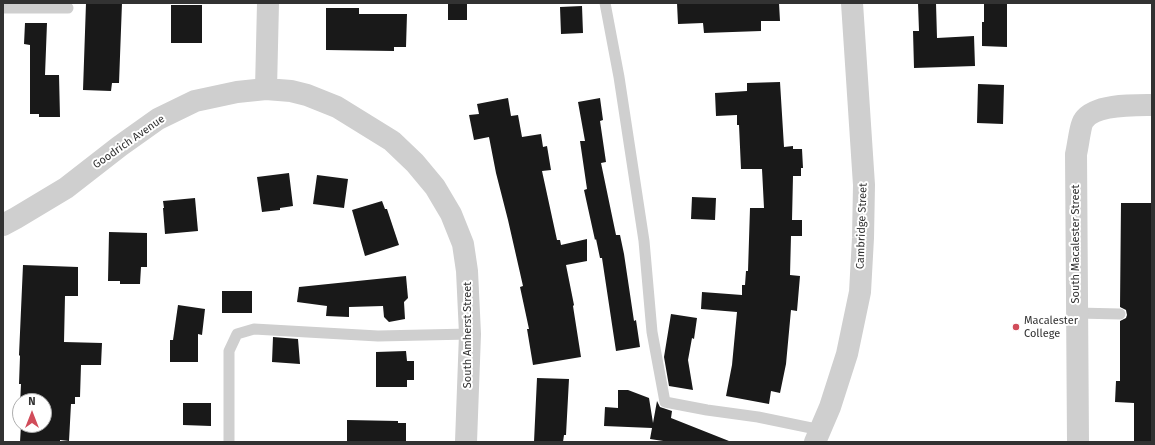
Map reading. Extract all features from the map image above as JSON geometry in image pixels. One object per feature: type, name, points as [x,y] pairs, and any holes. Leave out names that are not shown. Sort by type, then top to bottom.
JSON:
[{"type":"street","points":[[266,89],[268,3]]},
{"type":"street","name":"Cambridge Street","points":[[818,436],[830,407],[846,354],[860,292],[864,185],[852,3]]},
{"type":"street","name":"Goodrich Avenue","points":[[3,225],[66,188],[120,146],[158,119],[195,101],[237,92],[266,89]]},
{"type":"street","name":"South Amherst Street","points":[[266,89],[307,94],[337,107],[392,141],[416,162],[435,187],[451,214],[463,244],[467,270],[470,334],[466,442]]},
{"type":"street","name":"South Macalester Street","points":[[1078,442],[1076,154],[1083,121],[1094,111],[1124,105],[1152,105]]},
{"type":"lane","points":[[605,3],[620,84],[644,241],[652,332],[664,402],[758,417],[818,436]]},
{"type":"lane","points":[[3,8],[68,8]]},
{"type":"lane","points":[[1077,313],[1120,314]]},
{"type":"lane","points":[[229,442],[229,351],[237,334],[254,329],[378,336],[470,334]]},
{"type":"building","points":[[86,3],[122,3],[119,83],[112,83],[111,91],[83,90]]},
{"type":"building","points":[[448,3],[467,3],[467,20],[448,20]]},
{"type":"building","points":[[677,3],[779,3],[780,21],[761,21],[761,31],[704,33],[703,23],[678,24]]},
{"type":"building","points":[[918,3],[936,3],[937,38],[974,36],[975,66],[914,68],[913,31],[919,31]]},
{"type":"building","points":[[984,3],[1007,3],[1007,47],[982,46]]},
{"type":"building","points":[[171,5],[202,5],[202,43],[171,43]]},
{"type":"building","points":[[582,6],[583,33],[561,34],[560,7]]},
{"type":"building","points":[[326,8],[359,8],[359,14],[407,14],[406,47],[394,47],[394,51],[326,50]]},
{"type":"building","points":[[25,23],[47,23],[45,75],[59,75],[60,117],[39,117],[39,114],[30,114],[30,45],[24,44]]},
{"type":"building","points":[[780,82],[784,147],[793,146],[793,149],[802,149],[803,168],[801,168],[801,176],[793,176],[792,220],[802,220],[802,236],[791,236],[790,275],[800,276],[797,311],[791,310],[786,364],[780,393],[771,391],[769,404],[726,396],[732,365],[737,312],[701,309],[702,292],[742,295],[742,285],[745,285],[746,271],[748,271],[750,208],[764,208],[762,169],[741,169],[739,125],[737,125],[737,115],[716,116],[715,93],[747,91],[747,83]]},
{"type":"building","points":[[978,84],[1004,85],[1003,124],[977,123]]},
{"type":"building","points":[[508,98],[511,116],[518,115],[522,137],[541,134],[543,147],[547,146],[551,170],[542,171],[557,240],[560,240],[561,245],[587,239],[587,261],[566,265],[574,305],[581,357],[533,365],[527,329],[529,329],[520,287],[523,286],[489,137],[474,140],[469,115],[479,114],[477,104]]},
{"type":"building","points":[[600,98],[603,120],[600,121],[606,162],[601,163],[616,235],[620,235],[634,321],[636,320],[640,347],[616,351],[602,258],[600,258],[596,239],[595,240],[584,190],[587,189],[580,141],[585,141],[578,102]]},
{"type":"building","points":[[289,173],[293,206],[280,208],[280,210],[262,212],[257,177]]},
{"type":"building","points":[[317,175],[348,179],[344,208],[313,204]]},
{"type":"building","points":[[692,197],[716,198],[715,220],[691,219]]},
{"type":"building","points":[[195,198],[198,231],[165,234],[163,201]]},
{"type":"building","points":[[382,201],[385,209],[387,209],[399,245],[365,256],[352,210]]},
{"type":"building","points":[[1121,203],[1152,203],[1152,442],[1134,442],[1134,403],[1115,402],[1116,381],[1120,381],[1120,321],[1126,318],[1127,315],[1126,310],[1120,307]]},
{"type":"building","points":[[109,232],[147,233],[147,267],[141,267],[140,284],[120,284],[120,281],[108,281]]},
{"type":"building","points":[[23,265],[78,267],[78,296],[65,296],[64,342],[102,343],[101,365],[81,365],[80,397],[75,397],[75,404],[71,404],[69,441],[20,442],[21,433],[52,433],[52,393],[20,393],[19,355]]},
{"type":"building","points":[[406,276],[408,298],[404,302],[405,319],[389,322],[384,317],[383,306],[349,307],[349,317],[326,316],[327,306],[297,302],[299,287]]},
{"type":"building","points":[[222,291],[252,291],[252,313],[222,313]]},
{"type":"building","points":[[178,305],[205,309],[202,335],[198,334],[198,362],[170,362],[170,340],[173,340]]},
{"type":"building","points":[[671,314],[697,318],[694,339],[692,338],[688,360],[693,390],[669,386],[664,357]]},
{"type":"building","points":[[273,337],[298,339],[300,364],[272,362]]},
{"type":"building","points":[[406,351],[407,361],[414,361],[414,380],[407,380],[407,387],[376,387],[376,352]]},
{"type":"building","points":[[537,378],[569,379],[566,435],[564,435],[563,442],[534,442]]},
{"type":"building","points":[[618,390],[628,390],[649,398],[653,423],[657,401],[660,407],[672,411],[671,418],[729,442],[670,442],[650,439],[652,428],[604,426],[605,407],[618,408]]},
{"type":"building","points":[[183,403],[211,403],[211,426],[183,425]]},
{"type":"building","points":[[347,420],[398,421],[398,423],[406,423],[406,442],[347,442]]},
{"type":"place","name":"Macalester College","points":[[1016,327]]}]
